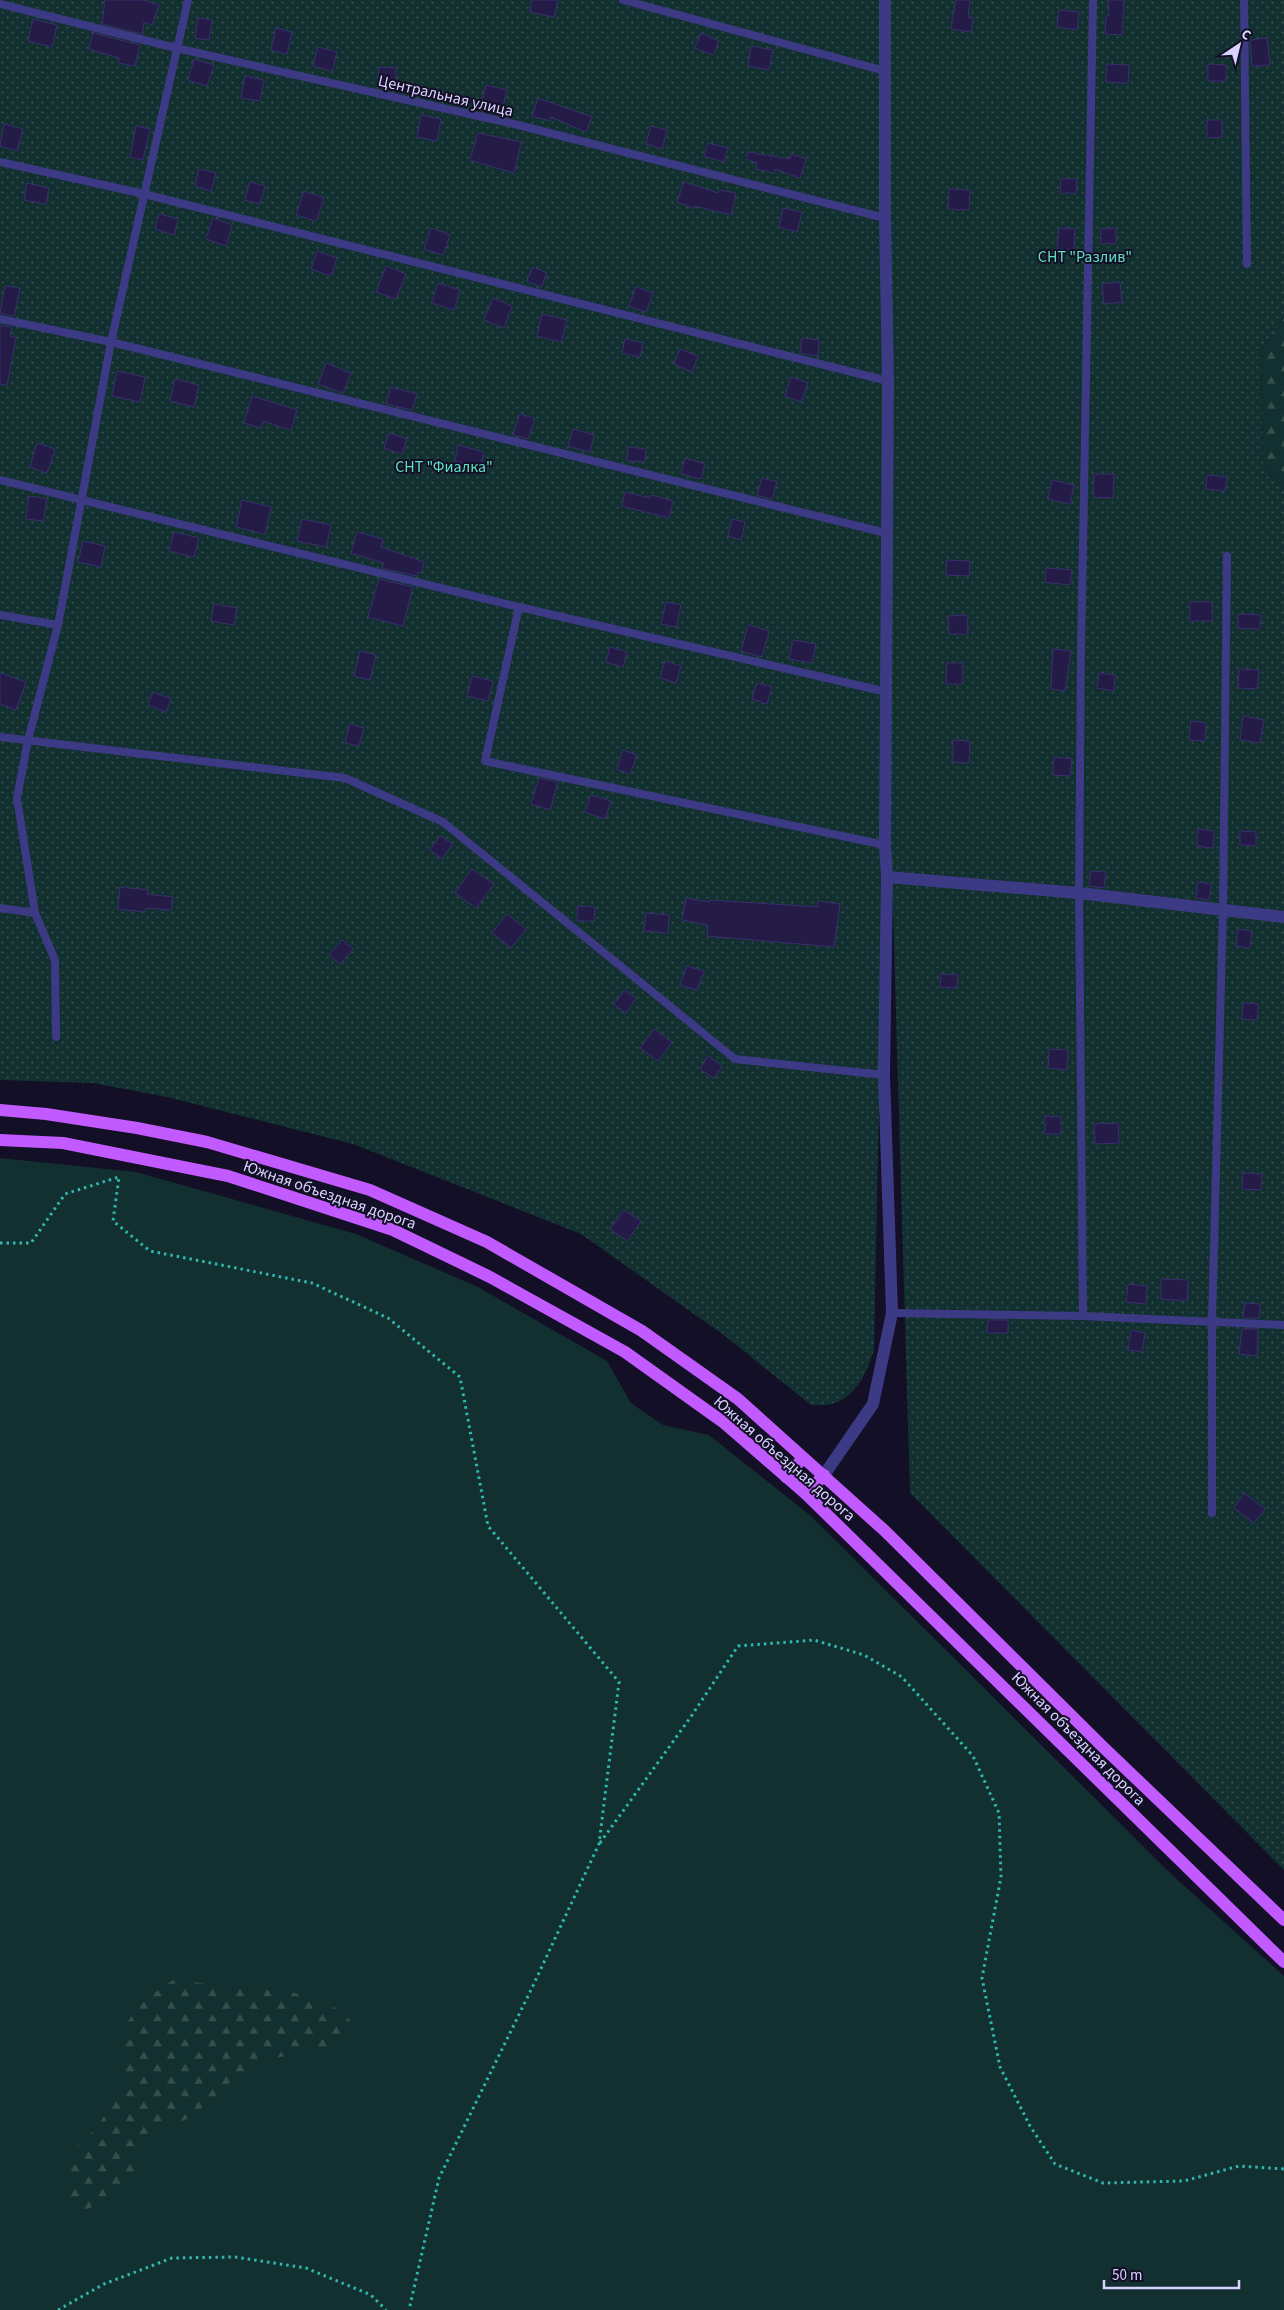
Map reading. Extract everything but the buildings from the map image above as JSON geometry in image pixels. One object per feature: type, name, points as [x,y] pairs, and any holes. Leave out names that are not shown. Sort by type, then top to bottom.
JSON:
[{"type":"main road","name":"Южная объездная дорога","points":[[0,1110],[46,1114],[128,1126],[207,1142],[370,1190],[487,1242],[642,1331],[738,1399],[824,1475],[892,1538],[1102,1746],[1284,1920]]},
{"type":"main road","name":"Южная объездная дорога","points":[[0,1140],[63,1143],[228,1176],[393,1230],[490,1277],[625,1352],[723,1422],[806,1494],[1284,1962]]},
{"type":"main road","points":[[786,1477],[804,1458]]},
{"type":"main road","points":[[806,1494],[824,1475]]},
{"type":"street","points":[[824,1475],[873,1404],[892,1313],[884,1075],[888,877],[885,845],[888,381],[885,218],[885,0]]},
{"type":"street","points":[[888,877],[1079,893],[1284,918]]},
{"type":"lane","points":[[56,1037],[55,960],[35,913],[17,798],[28,740],[58,625],[111,342],[188,0]]},
{"type":"lane","points":[[623,0],[884,70]]},
{"type":"lane","points":[[1083,1316],[1079,893],[1093,0]]},
{"type":"lane","points":[[1244,0],[1247,264]]},
{"type":"lane","name":"Центральная улица","points":[[0,4],[176,48],[518,125],[885,218]]},
{"type":"lane","points":[[0,162],[144,194],[888,381]]},
{"type":"lane","points":[[0,319],[111,342],[886,533]]},
{"type":"lane","points":[[0,480],[519,607],[887,692]]},
{"type":"lane","points":[[1212,1512],[1212,1321],[1222,909],[1226,556]]},
{"type":"lane","points":[[519,607],[485,761],[885,845]]},
{"type":"lane","points":[[0,615],[58,625]]},
{"type":"lane","points":[[0,737],[345,778],[443,822],[735,1059],[884,1075]]},
{"type":"lane","points":[[0,908],[35,913]]},
{"type":"lane","points":[[892,1313],[1083,1316],[1284,1325]]},
{"type":"path","points":[[0,1243],[31,1243],[65,1194],[119,1177],[112,1221],[150,1251],[312,1283],[388,1318],[460,1377],[488,1526],[619,1682],[600,1844]]},
{"type":"path","points":[[409,2310],[439,2178],[600,1844],[690,1718],[738,1646],[814,1640],[864,1656],[902,1677],[973,1756],[1000,1813],[1002,1877],[982,1978],[1000,2066],[1030,2126],[1055,2164],[1103,2182],[1184,2181],[1239,2166],[1284,2169]]},
{"type":"path","points":[[58,2310],[104,2284],[172,2258],[235,2257],[306,2268],[371,2295],[386,2310]]},
{"type":"green space","name":"СНТ \"Фиалка\"","points":[[0,0],[1284,0],[1284,318],[1261,351],[1263,466],[1284,490],[1284,1870],[910,1493],[887,707],[874,1350],[865,1374],[856,1388],[835,1403],[811,1405],[725,1336],[581,1234],[353,1144],[167,1097],[93,1083],[0,1080]]},
{"type":"green space","points":[[1284,318],[1284,490],[1263,466],[1261,351]]},
{"type":"green space","points":[[0,1158],[136,1172],[356,1234],[478,1287],[607,1361],[631,1403],[663,1425],[709,1435],[811,1516],[1169,1872],[1284,1976],[1284,2310],[0,2310]]},
{"type":"green space","points":[[173,1980],[295,1993],[341,2010],[359,2030],[339,2045],[266,2060],[237,2076],[193,2116],[156,2133],[140,2152],[131,2185],[109,2199],[83,2211],[64,2201],[72,2151],[92,2132],[116,2101],[121,2084],[124,2027],[141,2002]]},
{"type":"park label","name":"СНТ \"Разлив\"","points":[[1085,256]]}]
